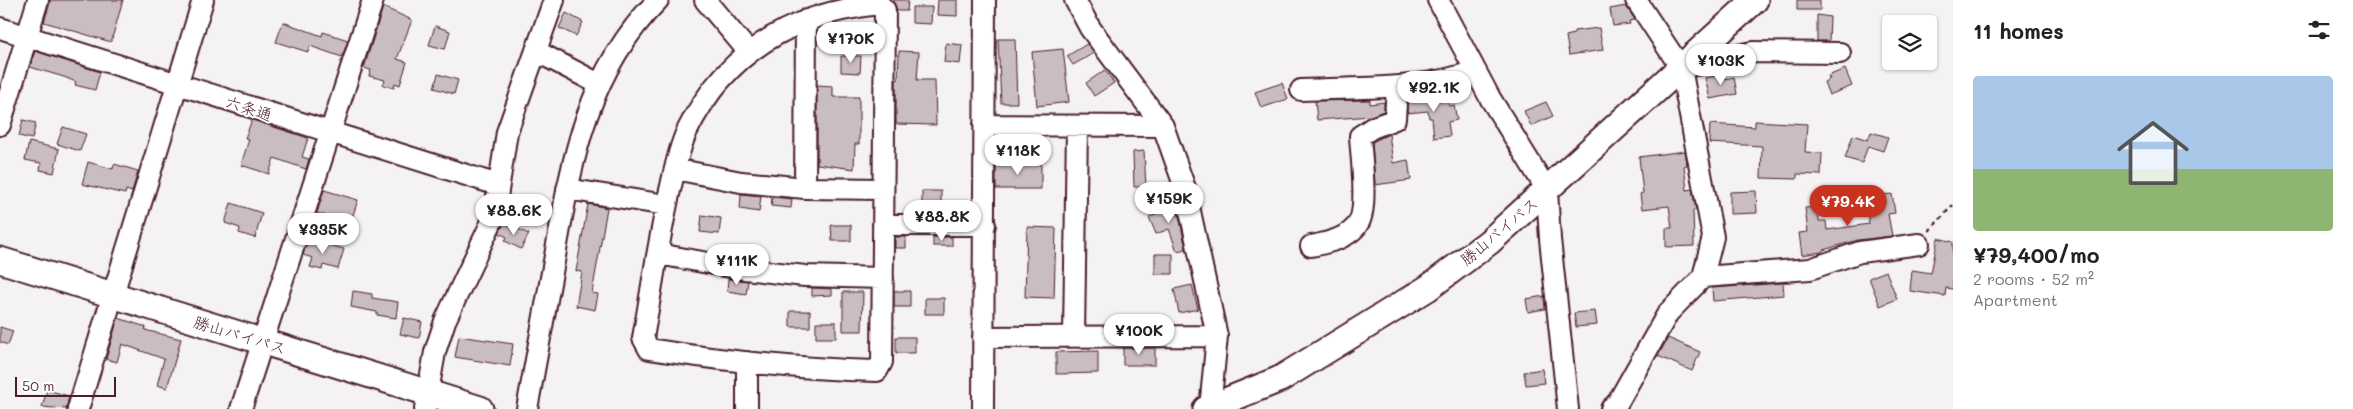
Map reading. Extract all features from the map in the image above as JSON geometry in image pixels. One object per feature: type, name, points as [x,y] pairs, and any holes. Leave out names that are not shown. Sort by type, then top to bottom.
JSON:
[{"type":"main road","name":"勝山バイパス","points":[[1209,409],[1280,379],[1428,288],[1489,242],[1755,0]]},
{"type":"main road","name":"勝山バイパス","points":[[0,260],[263,342],[427,401],[480,409]]},
{"type":"street","points":[[0,125],[38,0]]},
{"type":"street","points":[[78,409],[203,0]]},
{"type":"street","points":[[241,409],[373,0]]},
{"type":"street","points":[[427,401],[435,352],[445,321],[494,217],[507,132],[554,0]]},
{"type":"street","points":[[527,409],[567,189],[582,127],[600,84],[623,43],[658,0]]},
{"type":"street","points":[[705,0],[748,51]]},
{"type":"street","points":[[984,409],[985,0]]},
{"type":"street","points":[[1075,0],[1090,28],[1162,126],[1185,188],[1217,336],[1209,409]]},
{"type":"street","points":[[1438,0],[1490,98],[1547,190],[1550,239],[1568,409]]},
{"type":"street","points":[[1611,409],[1618,402],[1668,313],[1704,277],[1713,237],[1681,68],[1636,0]]},
{"type":"street","points":[[879,4],[885,10],[882,362],[876,371],[814,369],[649,349],[643,338],[666,205],[686,132],[704,102],[748,51],[777,33],[806,20],[846,7],[879,4]]},
{"type":"street","points":[[805,188],[806,20]]},
{"type":"street","name":"六条通","points":[[0,28],[329,134],[498,185]]},
{"type":"street","points":[[536,51],[600,84]]},
{"type":"street","points":[[1681,68],[1753,52],[1840,53]]},
{"type":"street","points":[[1301,90],[1397,87],[1453,79],[1475,71]]},
{"type":"street","points":[[1311,246],[1329,242],[1347,234],[1359,222],[1363,183],[1360,136],[1372,128],[1396,119],[1397,87]]},
{"type":"street","points":[[984,126],[1162,126]]},
{"type":"street","points":[[1074,336],[1077,126]]},
{"type":"street","points":[[675,169],[741,182],[805,188],[883,189]]},
{"type":"street","points":[[567,189],[666,205]]},
{"type":"street","points":[[883,225],[985,225]]},
{"type":"street","points":[[1704,277],[1810,269],[1860,252],[1919,244]]},
{"type":"street","points":[[658,254],[736,268],[805,276],[883,278]]},
{"type":"street","points":[[983,337],[1217,336]]},
{"type":"street","points":[[747,362],[747,409]]},
{"type":"path","points":[[1919,244],[1953,205]]},
{"type":"building","points":[[51,0],[123,0],[111,42],[44,22]]},
{"type":"building","points":[[892,0],[908,0],[907,11],[897,11]]},
{"type":"building","points":[[938,0],[957,0],[957,16],[937,15]]},
{"type":"building","points":[[1797,0],[1820,0],[1820,10],[1797,10]]},
{"type":"building","points":[[1626,6],[1635,20],[1629,21],[1630,24],[1613,26],[1610,9]]},
{"type":"building","points":[[383,7],[412,20],[397,59],[407,62],[400,85],[395,83],[394,88],[383,85],[385,80],[369,76],[371,70],[364,68]]},
{"type":"building","points":[[912,7],[932,7],[931,24],[912,23]]},
{"type":"building","points":[[566,13],[583,22],[576,36],[559,28]]},
{"type":"building","points":[[1817,15],[1830,17],[1829,41],[1817,41]]},
{"type":"building","points":[[283,22],[322,36],[323,32],[348,40],[342,57],[310,46],[308,52],[276,42]]},
{"type":"building","points":[[435,26],[450,31],[445,49],[429,45]]},
{"type":"building","points":[[1599,28],[1603,50],[1569,55],[1566,36],[1574,34],[1574,31]]},
{"type":"building","points":[[998,39],[1015,39],[1017,103],[1001,103]]},
{"type":"building","points":[[946,43],[962,45],[960,64],[944,62]]},
{"type":"building","points":[[1087,44],[1094,53],[1073,65],[1067,56]]},
{"type":"building","points":[[1063,49],[1069,102],[1037,106],[1032,52]]},
{"type":"building","points":[[35,51],[100,72],[95,90],[75,85],[76,82],[64,77],[30,67]]},
{"type":"building","points":[[899,51],[919,52],[917,80],[935,80],[936,125],[896,124],[896,80],[898,80]]},
{"type":"building","points":[[841,56],[861,56],[860,73],[841,72]]},
{"type":"building","points":[[1845,69],[1852,86],[1829,95],[1824,82],[1830,79],[1828,76]]},
{"type":"building","points":[[1105,70],[1114,83],[1094,96],[1086,83]]},
{"type":"building","points":[[438,74],[458,80],[454,94],[434,88]]},
{"type":"building","points":[[1725,74],[1725,79],[1734,77],[1737,94],[1710,99],[1705,78]]},
{"type":"building","points":[[1282,83],[1288,99],[1261,108],[1255,92]]},
{"type":"building","points":[[817,85],[833,86],[833,97],[859,97],[859,144],[855,144],[854,169],[817,164]]},
{"type":"building","points":[[1427,95],[1429,103],[1447,99],[1449,106],[1454,105],[1457,120],[1448,122],[1450,136],[1434,138],[1432,118],[1429,118],[1428,111],[1407,113],[1408,97]]},
{"type":"building","points":[[1370,100],[1370,104],[1384,102],[1384,111],[1371,116],[1317,120],[1315,101]]},
{"type":"building","points":[[1546,102],[1553,116],[1531,126],[1524,111]]},
{"type":"building","points":[[23,120],[36,123],[32,139],[19,136]]},
{"type":"building","points":[[252,120],[308,138],[302,157],[309,159],[306,169],[274,158],[269,174],[241,165],[249,139],[245,138]]},
{"type":"building","points":[[1755,121],[1807,124],[1805,152],[1822,153],[1821,175],[1797,174],[1797,179],[1761,178],[1762,146],[1709,143],[1710,124],[1755,127]]},
{"type":"building","points":[[63,127],[86,134],[80,151],[57,144]]},
{"type":"building","points":[[1871,132],[1888,137],[1883,151],[1868,146],[1862,163],[1845,158],[1853,135],[1868,140]]},
{"type":"building","points":[[1389,134],[1393,163],[1408,160],[1411,180],[1375,185],[1372,142]]},
{"type":"building","points":[[29,142],[59,149],[54,173],[40,170],[41,163],[25,160]]},
{"type":"building","points":[[1144,151],[1146,187],[1134,187],[1133,152]]},
{"type":"building","points":[[1685,151],[1687,165],[1684,166],[1687,190],[1692,189],[1696,210],[1693,210],[1694,246],[1666,247],[1666,228],[1672,228],[1669,206],[1642,209],[1640,194],[1643,193],[1639,157]]},
{"type":"building","points":[[88,162],[113,169],[114,164],[138,171],[132,192],[126,190],[125,194],[82,184]]},
{"type":"building","points":[[996,163],[1041,163],[1041,189],[996,189]]},
{"type":"building","points":[[324,190],[358,200],[350,224],[317,213]]},
{"type":"building","points":[[922,191],[941,191],[941,207],[922,207]]},
{"type":"building","points":[[1756,191],[1757,213],[1730,214],[1730,192]]},
{"type":"building","points":[[741,194],[761,196],[759,212],[740,209]]},
{"type":"building","points":[[1892,194],[1895,213],[1888,214],[1892,236],[1858,240],[1823,250],[1822,252],[1802,255],[1799,233],[1808,232],[1805,208],[1818,207],[1819,221],[1826,221],[1827,230],[1869,224],[1865,197]]},
{"type":"building","points":[[772,197],[792,199],[791,208],[771,206]]},
{"type":"building","points":[[1176,202],[1186,249],[1177,251],[1169,229],[1156,234],[1149,217],[1155,215],[1154,211]]},
{"type":"building","points":[[231,203],[262,213],[255,238],[239,233],[240,228],[225,223]]},
{"type":"building","points":[[588,204],[607,208],[592,293],[598,294],[595,310],[576,306],[582,272],[576,271]]},
{"type":"building","points":[[702,215],[721,218],[719,234],[700,232]]},
{"type":"building","points":[[504,223],[529,234],[521,249],[505,241],[507,237],[499,233]]},
{"type":"building","points":[[831,225],[851,225],[851,241],[832,241]]},
{"type":"building","points":[[1027,227],[1056,228],[1054,298],[1025,297]]},
{"type":"building","points":[[895,237],[906,237],[906,248],[895,248]]},
{"type":"building","points":[[933,237],[952,237],[952,246],[933,246]]},
{"type":"building","points":[[1938,238],[1953,242],[1953,289],[1946,288],[1945,296],[1910,291],[1912,270],[1931,273]]},
{"type":"building","points":[[308,239],[344,249],[338,269],[323,265],[322,270],[310,267],[313,258],[303,255]]},
{"type":"building","points":[[1155,254],[1173,254],[1173,274],[1155,274]]},
{"type":"building","points":[[1886,271],[1897,299],[1880,306],[1869,278]]},
{"type":"building","points":[[728,279],[748,281],[746,294],[727,291]]},
{"type":"building","points":[[1783,283],[1784,295],[1713,301],[1712,288]]},
{"type":"building","points":[[1192,285],[1198,309],[1179,313],[1174,289]]},
{"type":"building","points":[[812,288],[832,289],[832,295],[812,296]]},
{"type":"building","points":[[353,291],[372,294],[372,298],[398,302],[396,318],[377,315],[377,312],[351,307]]},
{"type":"building","points":[[894,291],[910,291],[910,307],[894,307]]},
{"type":"building","points":[[843,292],[863,292],[862,331],[843,331]]},
{"type":"building","points":[[1544,296],[1545,309],[1528,312],[1526,299]]},
{"type":"building","points":[[925,298],[944,298],[944,314],[925,314]]},
{"type":"building","points":[[790,311],[810,311],[810,327],[790,327]]},
{"type":"building","points":[[1595,311],[1597,325],[1576,327],[1574,313]]},
{"type":"building","points":[[118,318],[146,327],[145,330],[181,339],[167,388],[157,385],[164,359],[122,344],[117,362],[106,359]]},
{"type":"building","points":[[404,318],[422,322],[419,338],[400,334]]},
{"type":"building","points":[[816,322],[836,322],[836,338],[816,338]]},
{"type":"building","points":[[0,327],[13,331],[8,345],[0,342]]},
{"type":"building","points":[[459,336],[513,344],[510,366],[455,357]]},
{"type":"building","points":[[896,337],[915,337],[915,353],[896,353]]},
{"type":"building","points":[[1668,338],[1700,352],[1692,371],[1658,356]]},
{"type":"building","points":[[1123,348],[1155,348],[1155,365],[1123,365]]},
{"type":"building","points":[[1098,351],[1098,373],[1056,374],[1056,352]]},
{"type":"building","points":[[1542,369],[1544,383],[1526,385],[1524,372]]},
{"type":"building","points":[[47,390],[69,396],[66,409],[42,407]]}]
